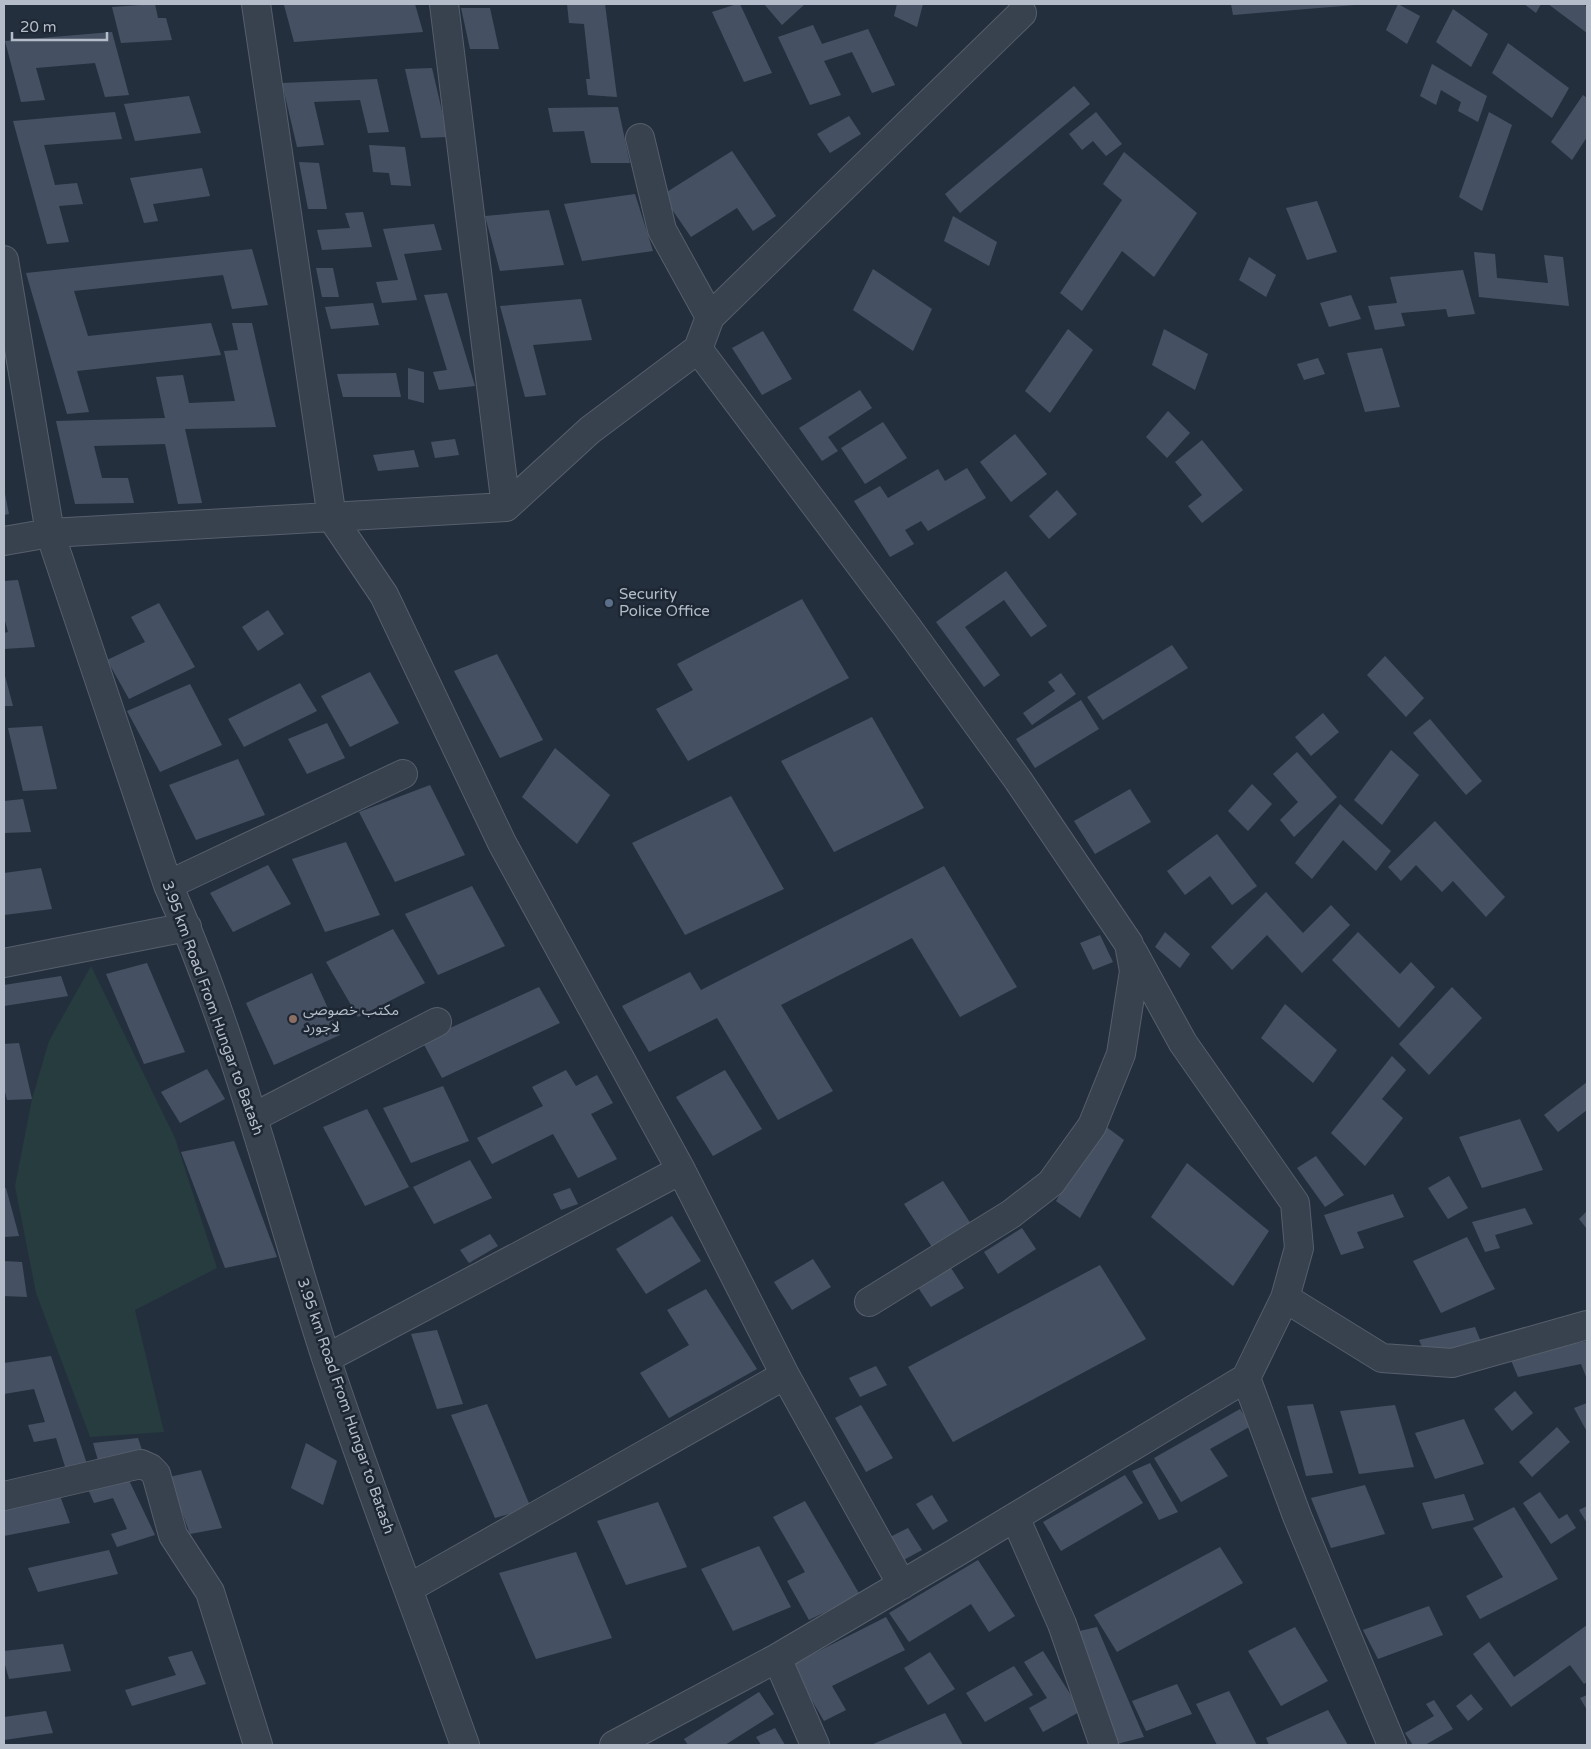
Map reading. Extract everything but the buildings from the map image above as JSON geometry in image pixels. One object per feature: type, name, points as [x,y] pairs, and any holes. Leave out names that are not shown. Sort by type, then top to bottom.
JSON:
[{"type":"street","points":[[256,4],[332,518],[384,595],[502,843],[681,1170],[785,1375],[902,1585]]},
{"type":"street","points":[[444,4],[506,507]]},
{"type":"street","points":[[4,540],[50,533],[506,507],[590,430],[698,349],[710,317],[1022,13]]},
{"type":"street","points":[[640,138],[662,230],[710,317]]},
{"type":"street","name":"3.95 km Road From Hungar to Batash","points":[[4,260],[50,533],[168,886],[187,927],[254,1118],[327,1358],[465,1745]]},
{"type":"street","points":[[614,1745],[777,1658],[1246,1378],[1285,1298],[1299,1248],[1295,1203],[1183,1043],[1129,944],[1018,780],[907,627],[698,349]]},
{"type":"street","points":[[168,886],[403,774]]},
{"type":"street","points":[[4,963],[187,927]]},
{"type":"street","points":[[869,1302],[1011,1214],[1051,1184],[1092,1126],[1121,1054],[1134,971],[1129,944]]},
{"type":"street","points":[[254,1118],[437,1022]]},
{"type":"street","points":[[327,1358],[681,1170]]},
{"type":"street","points":[[1285,1298],[1382,1358],[1452,1363],[1587,1325]]},
{"type":"street","points":[[409,1588],[785,1375]]},
{"type":"street","points":[[1246,1378],[1297,1516],[1392,1745]]},
{"type":"street","points":[[4,1496],[141,1464],[150,1468],[156,1474],[173,1535],[210,1592],[258,1745]]},
{"type":"street","points":[[1015,1517],[1062,1624],[1104,1745]]},
{"type":"street","points":[[777,1658],[815,1745]]},
{"type":"green space","points":[[91,966],[175,1138],[217,1268],[135,1310],[164,1432],[90,1437],[36,1293],[15,1186],[32,1099],[49,1041]]},
{"type":"place","name":"Security Police Office","points":[[609,603]]},
{"type":"place","name":"مکتب خصوصی لاجورد","points":[[293,1019]]}]
